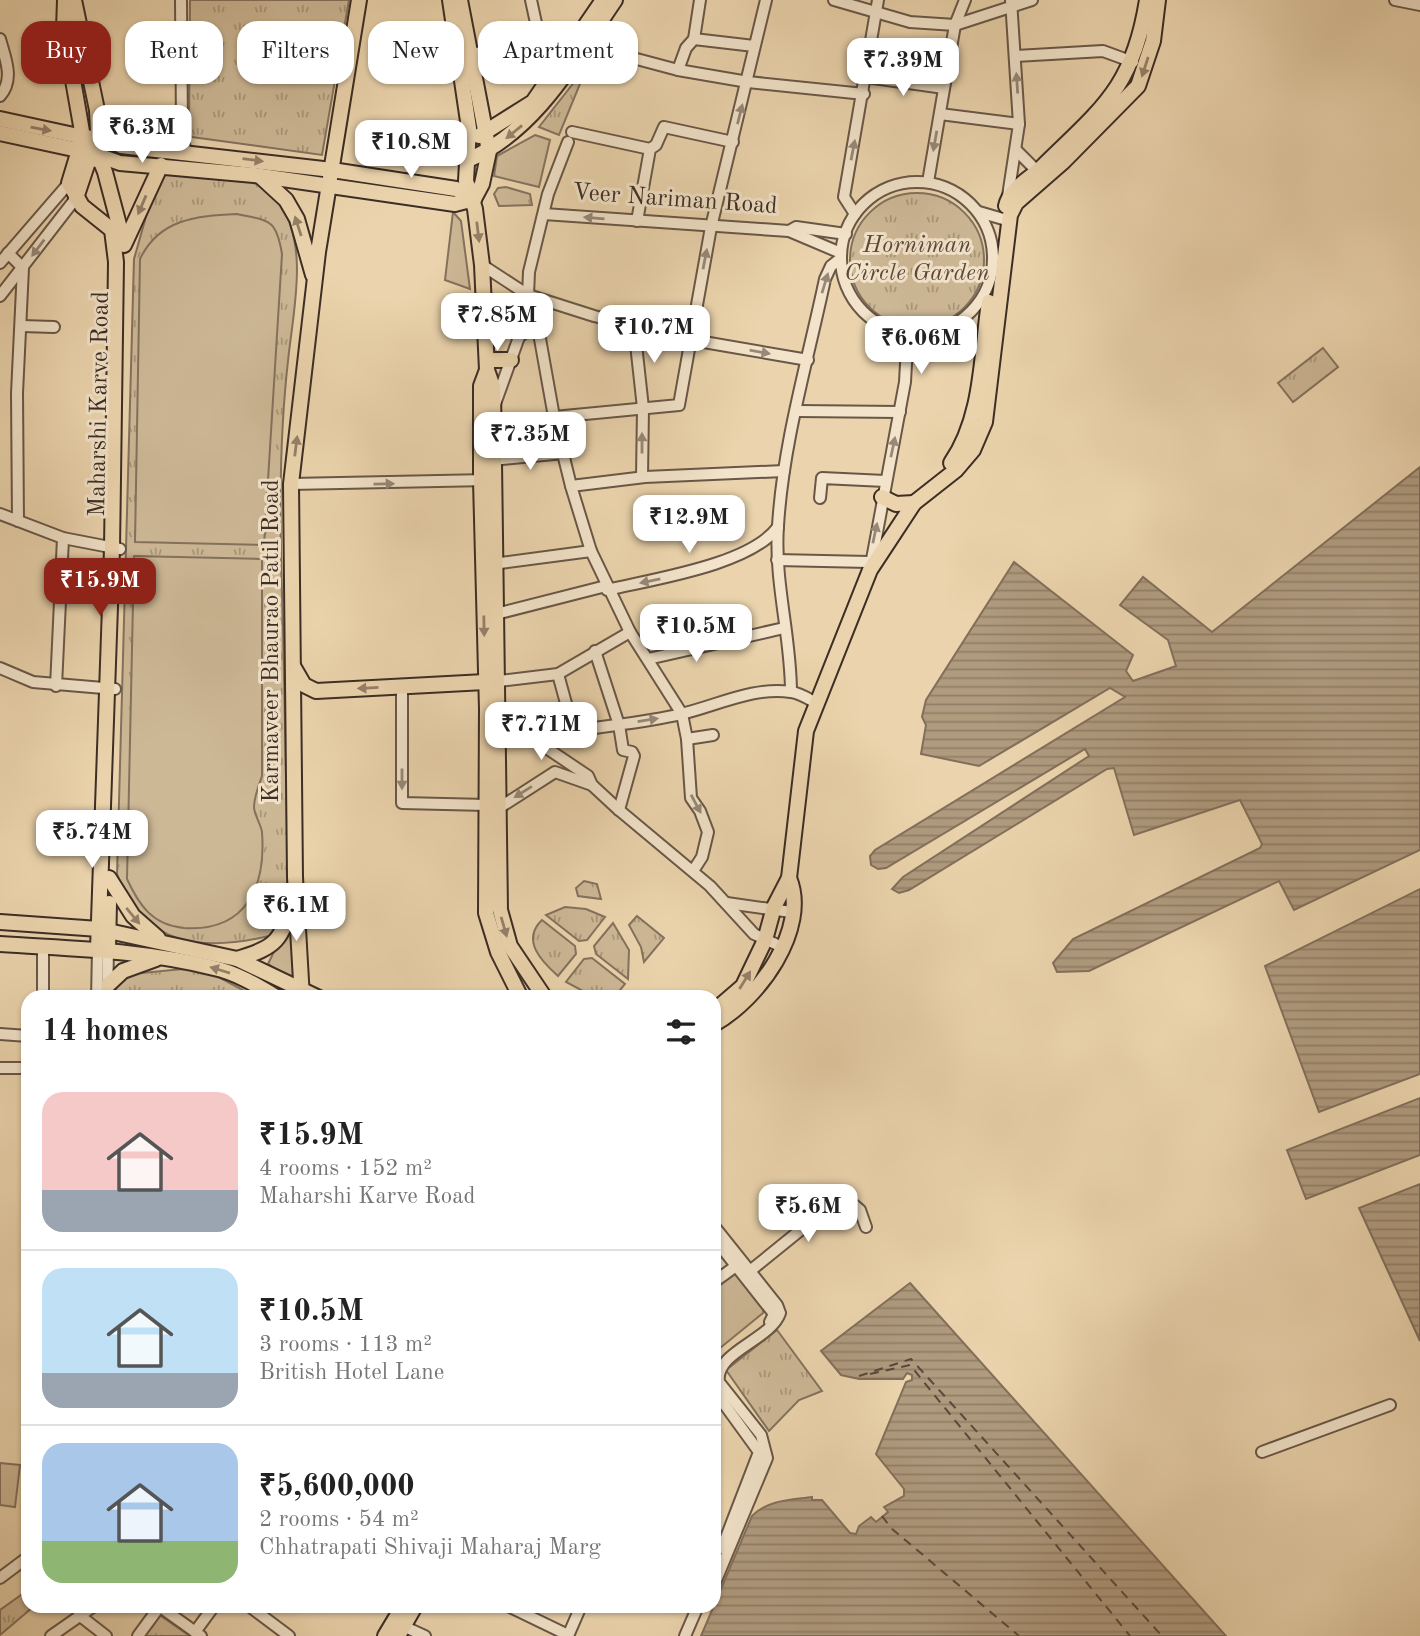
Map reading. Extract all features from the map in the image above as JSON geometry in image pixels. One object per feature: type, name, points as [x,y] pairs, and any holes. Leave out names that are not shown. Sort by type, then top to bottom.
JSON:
[{"type":"main road","name":"Maharshi Karve Road","points":[[65,0],[64,29],[86,150],[101,162],[124,245],[103,949]]},
{"type":"main road","points":[[74,0],[105,139]]},
{"type":"main road","name":"Karmaveer Bhaurao Patil Road","points":[[303,990],[295,877],[291,484],[318,252],[359,0]]},
{"type":"main road","points":[[450,0],[469,141],[466,181],[474,199],[482,265],[487,365],[494,387],[487,440],[492,460],[487,480],[496,614],[493,806],[486,913],[498,952],[518,990]]},
{"type":"main road","points":[[0,119],[120,163],[329,185],[455,204],[474,199],[482,184],[489,151],[460,0]]},
{"type":"main road","points":[[469,141],[533,103],[603,0]]},
{"type":"main road","points":[[601,21],[615,0]]},
{"type":"main road","points":[[721,1006],[743,986],[765,940],[774,907],[789,878],[802,752],[816,703],[870,566],[914,503],[939,481],[969,447],[987,307],[1005,241],[1007,209],[1037,171],[1104,106],[1133,62],[1147,0]]},
{"type":"main road","points":[[1007,209],[1063,162],[1133,92],[1144,74],[1153,41],[1158,0]]},
{"type":"main road","points":[[468,160],[489,151],[539,108],[556,84]]},
{"type":"main road","points":[[0,133],[86,150]]},
{"type":"main road","points":[[76,198],[69,183],[86,150],[105,139]]},
{"type":"main road","points":[[105,139],[121,146],[185,151],[456,189],[474,199]]},
{"type":"main road","points":[[76,198],[86,150]]},
{"type":"main road","points":[[124,245],[161,166]]},
{"type":"main road","points":[[261,177],[286,200],[297,219],[316,286]]},
{"type":"main road","name":"Maharshi Karve Road","points":[[76,198],[112,230],[116,262],[116,549]]},
{"type":"main road","points":[[487,365],[511,360]]},
{"type":"main road","points":[[487,365],[481,386],[487,440],[494,678]]},
{"type":"main road","points":[[882,497],[896,504],[914,503]]},
{"type":"main road","points":[[291,661],[304,685],[316,691]]},
{"type":"main road","points":[[293,707],[303,694],[316,691],[402,687],[494,678]]},
{"type":"main road","name":"Maharshi Karve Road","points":[[104,930],[109,878],[111,688]]},
{"type":"main road","points":[[493,806],[500,910],[510,946],[541,990]]},
{"type":"main road","points":[[237,959],[272,947],[283,932],[295,877]]},
{"type":"main road","points":[[109,878],[132,916],[149,933],[168,943]]},
{"type":"main road","points":[[721,1019],[749,998],[792,928],[792,886],[789,878]]},
{"type":"main road","points":[[0,922],[104,930],[168,943],[237,959],[295,990]]},
{"type":"main road","points":[[0,944],[103,949],[215,968],[243,978],[264,990]]},
{"type":"main road","points":[[109,990],[123,971],[157,958]]},
{"type":"main road","points":[[385,1636],[399,1613]]},
{"type":"main road","points":[[400,1631],[411,1613]]},
{"type":"street","points":[[181,0],[182,128],[185,151]]},
{"type":"street","points":[[531,0],[535,21]]},
{"type":"street","points":[[678,70],[686,48],[695,39],[700,0]]},
{"type":"street","points":[[554,417],[680,405],[711,227],[766,0]]},
{"type":"street","points":[[834,0],[911,22],[955,25],[1012,4],[1032,0]]},
{"type":"street","points":[[855,214],[844,197],[864,94],[878,0]]},
{"type":"street","points":[[928,182],[955,25],[965,0]]},
{"type":"street","points":[[1395,0],[1420,5]]},
{"type":"street","points":[[979,212],[1007,209],[1019,124],[1012,4]]},
{"type":"street","points":[[0,39],[9,75],[6,90],[0,96]]},
{"type":"street","points":[[695,39],[754,46]]},
{"type":"street","points":[[1015,55],[1103,51],[1133,62]]},
{"type":"street","points":[[471,54],[478,53]]},
{"type":"street","points":[[638,59],[678,70],[748,82],[864,94]]},
{"type":"street","points":[[866,77],[944,88]]},
{"type":"street","points":[[940,114],[1019,124]]},
{"type":"street","points":[[693,871],[702,857],[708,832],[701,811],[691,798],[687,739],[682,714],[630,632],[591,551],[554,417],[537,321],[528,295],[529,272],[544,214],[570,137],[650,149],[656,145],[664,127],[733,142]]},
{"type":"street","points":[[637,221],[650,149]]},
{"type":"street","points":[[1016,150],[1037,171]]},
{"type":"street","points":[[911,182],[928,182],[965,198],[979,212],[989,230],[994,249],[987,307],[955,326],[933,334],[891,331],[860,310],[846,286],[841,256],[846,234],[855,214],[866,201],[887,188],[911,182]]},
{"type":"street","points":[[0,263],[69,183]]},
{"type":"street","points":[[0,296],[76,198]]},
{"type":"street","name":"Veer Nariman Road","points":[[544,214],[789,231],[841,256]]},
{"type":"street","points":[[789,231],[796,227],[846,234]]},
{"type":"street","points":[[8,253],[23,268],[17,393],[18,522]]},
{"type":"street","points":[[791,692],[777,560],[783,471],[825,279],[831,266],[841,256]]},
{"type":"street","points":[[482,265],[528,295],[634,326],[692,340],[808,360]]},
{"type":"street","points":[[493,410],[519,337],[537,321]]},
{"type":"street","points":[[22,326],[54,327]]},
{"type":"street","points":[[634,326],[643,408],[642,477]]},
{"type":"street","points":[[777,560],[870,566],[900,412],[909,331]]},
{"type":"street","points":[[797,411],[900,412]]},
{"type":"street","points":[[492,460],[564,453]]},
{"type":"street","points":[[571,486],[642,477],[783,471]]},
{"type":"street","points":[[820,498],[822,478],[885,481]]},
{"type":"street","points":[[291,484],[487,480]]},
{"type":"street","points":[[0,513],[63,538],[116,549]]},
{"type":"street","points":[[496,614],[607,588],[683,575],[767,541],[778,527]]},
{"type":"street","points":[[56,686],[63,538]]},
{"type":"street","points":[[494,564],[591,551]]},
{"type":"street","points":[[648,659],[784,628]]},
{"type":"street","points":[[494,678],[558,674],[630,632]]},
{"type":"street","points":[[594,651],[619,724],[623,750],[634,756],[619,810]]},
{"type":"street","points":[[0,668],[33,682],[56,686],[111,688]]},
{"type":"street","points":[[558,674],[573,729]]},
{"type":"street","points":[[402,687],[402,803],[493,806],[555,772],[565,759]]},
{"type":"street","points":[[533,740],[573,729],[682,714],[734,698],[791,692],[816,703]]},
{"type":"street","points":[[493,705],[533,740],[589,777],[592,785]]},
{"type":"street","points":[[687,739],[713,735]]},
{"type":"street","points":[[555,772],[592,785],[693,871],[727,903],[754,934],[782,947]]},
{"type":"street","points":[[727,903],[774,907],[791,912]]},
{"type":"street","points":[[43,946],[43,990]]},
{"type":"street","name":"Maharshi Karve Road","points":[[103,949],[108,990]]},
{"type":"street","name":"Maharshi Karve Road","points":[[98,990],[103,949]]},
{"type":"street","points":[[0,1034],[21,1036]]},
{"type":"street","points":[[0,1068],[21,1068]]},
{"type":"street","points":[[750,1271],[824,1211],[846,1198],[860,1210],[866,1227]]},
{"type":"street","points":[[721,1235],[777,1305],[774,1324],[721,1365]]},
{"type":"street","points":[[721,1247],[777,1313]]},
{"type":"street","points":[[721,1277],[736,1266]]},
{"type":"street","points":[[721,1385],[761,1435],[767,1458],[721,1568]]},
{"type":"street","points":[[721,1400],[759,1452],[721,1549]]},
{"type":"street","points":[[1262,1452],[1390,1405]]},
{"type":"street","points":[[0,1578],[21,1563]]},
{"type":"street","points":[[51,1636],[82,1613]]},
{"type":"street","points":[[138,1636],[155,1613]]},
{"type":"street","points":[[168,1613],[198,1634],[210,1613]]},
{"type":"street","points":[[258,1613],[289,1636]]},
{"type":"street","points":[[522,1613],[568,1636],[578,1613]]},
{"type":"street","points":[[685,1636],[696,1613]]},
{"type":"street","points":[[692,1636],[697,1613]]},
{"type":"street","points":[[79,1615],[106,1636]]},
{"type":"street","points":[[400,1631],[425,1636]]},
{"type":"green space","points":[[190,0],[349,0],[345,21],[237,21],[237,84],[334,84],[322,155],[192,137],[189,132],[189,84],[223,84],[223,21],[190,21]]},
{"type":"green space","points":[[573,84],[580,84],[559,135],[539,127]]},
{"type":"green space","points":[[535,135],[550,140],[539,187],[494,176],[497,156]]},
{"type":"green space","points":[[159,171],[239,176],[267,189],[278,200],[288,218],[297,258],[285,394],[281,494],[288,876],[282,920],[273,935],[224,943],[180,939],[160,930],[143,917],[128,899],[117,874],[134,259]]},
{"type":"green space","points":[[506,187],[530,194],[532,205],[499,206],[494,194],[498,188]]},
{"type":"green space","name":"Horniman Circle Garden","points":[[917,193],[943,198],[964,213],[979,234],[984,260],[979,286],[964,307],[943,322],[917,327],[891,322],[870,307],[855,286],[850,260],[855,234],[870,213],[891,198]]},
{"type":"green space","points":[[453,212],[461,221],[470,289],[445,280]]},
{"type":"green space","points":[[237,214],[264,220],[274,227],[282,254],[264,545],[135,542],[140,259],[157,235],[180,222],[207,216]]},
{"type":"green space","points":[[1323,348],[1338,367],[1293,402],[1278,383]]},
{"type":"green space","points":[[134,556],[262,559],[262,776],[254,807],[262,832],[260,870],[256,887],[237,914],[206,927],[184,928],[163,923],[142,905],[127,879]]},
{"type":"green space","points":[[584,881],[597,884],[601,899],[578,896],[576,888]]},
{"type":"green space","points":[[565,907],[586,909],[605,917],[587,940],[579,941],[546,915]]},
{"type":"green space","points":[[637,916],[664,938],[644,962],[641,947],[629,925]]},
{"type":"green space","points":[[291,917],[294,981],[268,964]]},
{"type":"green space","points":[[542,920],[575,946],[576,954],[558,976],[545,964],[533,943],[533,935]]},
{"type":"green space","points":[[613,923],[629,950],[628,979],[596,954],[594,946]]},
{"type":"green space","points":[[592,958],[625,984],[620,990],[581,990],[566,982],[584,959]]},
{"type":"green space","points":[[183,969],[211,973],[243,990],[116,990],[118,982],[131,974]]},
{"type":"green space","points":[[736,1270],[764,1306],[763,1313],[721,1347],[721,1282]]},
{"type":"green space","points":[[777,1330],[822,1391],[799,1400],[769,1431],[726,1370]]},
{"type":"green space","points":[[0,1463],[20,1465],[15,1507],[0,1505]]},
{"type":"green space","points":[[21,1595],[21,1613],[26,1613],[0,1635],[0,1610]]},
{"type":"green space","points":[[158,1614],[190,1636],[142,1636]]},
{"type":"shaded area","points":[[1420,467],[1420,850],[1294,910],[1279,881],[1089,971],[1057,972],[1053,963],[1073,939],[1260,848],[1262,844],[1240,800],[1134,835],[1114,768],[1107,769],[909,890],[899,893],[892,889],[903,877],[1089,756],[1085,749],[886,868],[878,869],[871,865],[870,856],[875,850],[1125,697],[1110,688],[979,766],[921,754],[926,725],[922,717],[926,700],[1014,562],[1133,655],[1126,671],[1133,681],[1176,666],[1168,640],[1120,605],[1143,577],[1212,632]]},
{"type":"shaded area","points":[[1420,889],[1420,1074],[1319,1112],[1265,966]]},
{"type":"shaded area","points":[[1420,1098],[1420,1155],[1306,1199],[1287,1150]]},
{"type":"shaded area","points":[[1420,1184],[1420,1341],[1359,1208]]},
{"type":"shaded area","points":[[910,1283],[1226,1636],[701,1636],[711,1613],[721,1613],[721,1589],[752,1516],[758,1511],[780,1502],[812,1497],[812,1500],[822,1500],[850,1533],[856,1534],[859,1526],[871,1517],[876,1522],[888,1512],[884,1507],[904,1496],[904,1489],[876,1454],[906,1382],[912,1380],[912,1375],[907,1373],[903,1379],[859,1379],[841,1375],[821,1351]]},
{"type":"ferry route","points":[[859,1376],[911,1359],[1162,1636]]},
{"type":"ferry route","points":[[870,1374],[910,1365],[1130,1636]]},
{"type":"ferry route","points":[[882,1516],[891,1528],[1019,1636]]}]
